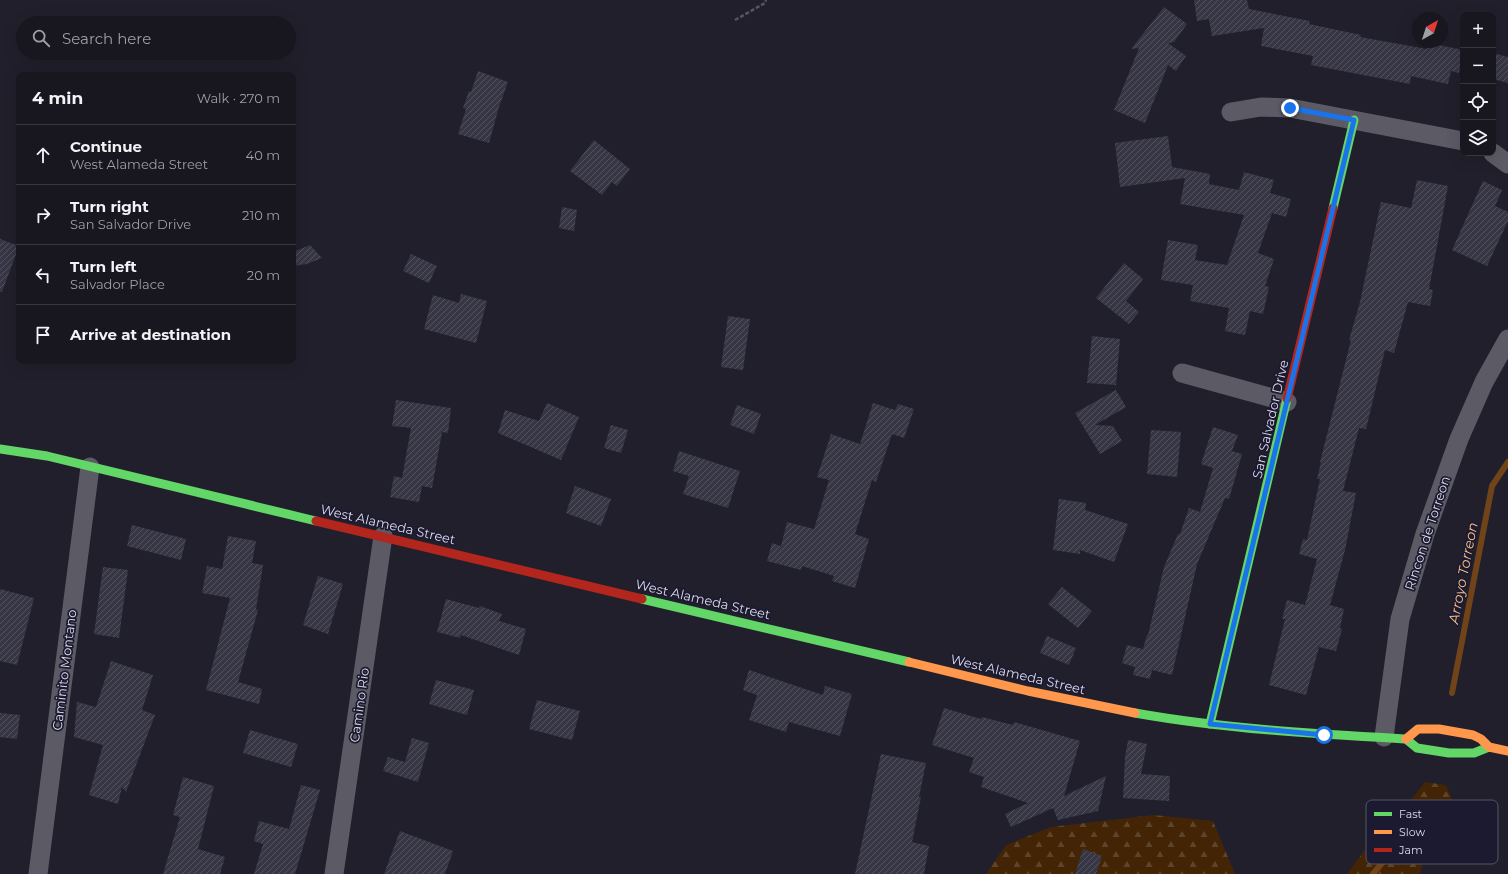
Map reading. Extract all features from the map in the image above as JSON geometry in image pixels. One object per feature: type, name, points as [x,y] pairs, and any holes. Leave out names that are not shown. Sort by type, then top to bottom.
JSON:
[{"type":"street","points":[[1231,112],[1261,107],[1276,107],[1460,140]]},
{"type":"street","name":"San Salvador Drive","points":[[1210,724],[1354,120]]},
{"type":"street","points":[[1496,155],[1508,164]]},
{"type":"street","name":"Rincon de Torreon","points":[[1384,738],[1400,619],[1425,534],[1459,439],[1484,382],[1508,339]]},
{"type":"street","points":[[1182,373],[1287,402]]},
{"type":"street","name":"West Alameda Street","points":[[0,448],[47,456],[90,466],[1056,697],[1135,713],[1263,730],[1406,739],[1417,748],[1424,750],[1470,754],[1484,751],[1489,747]]},
{"type":"street","name":"Caminito Montano","points":[[38,874],[90,466]]},
{"type":"street","name":"Camino Rio","points":[[334,874],[383,536]]},
{"type":"street","name":"West Alameda Street","points":[[1406,739],[1418,730],[1425,728],[1471,734],[1482,739],[1489,747],[1508,750]]},
{"type":"path","points":[[735,20],[765,3],[766,0]]},
{"type":"green space","points":[[1425,782],[1446,785],[1452,800],[1411,800]]},
{"type":"green space","points":[[1154,815],[1213,821],[1235,874],[986,874],[1006,845],[1051,827]]},
{"type":"green space","points":[[1366,848],[1366,864],[1422,864],[1420,874],[1347,874]]},
{"type":"building","points":[[1194,0],[1247,0],[1249,9],[1310,21],[1309,24],[1361,35],[1360,37],[1412,46],[1412,48],[1427,49],[1448,47],[1460,49],[1459,73],[1451,71],[1448,84],[1411,76],[1410,84],[1311,65],[1313,56],[1261,46],[1264,28],[1212,36],[1209,19],[1197,21]]},
{"type":"building","points":[[1164,7],[1187,24],[1174,42],[1168,43],[1186,56],[1176,71],[1168,65],[1145,123],[1114,110],[1139,48],[1131,49]]},
{"type":"building","points":[[1496,54],[1508,57],[1508,83],[1496,80]]},
{"type":"building","points":[[478,71],[508,82],[489,143],[458,134],[466,109],[463,108],[469,91],[471,92]]},
{"type":"building","points":[[1168,136],[1172,167],[1210,174],[1209,184],[1239,190],[1244,172],[1274,180],[1270,193],[1291,199],[1286,217],[1272,213],[1258,253],[1274,259],[1265,286],[1269,287],[1263,314],[1250,311],[1245,335],[1225,331],[1229,308],[1190,301],[1193,285],[1161,280],[1168,240],[1198,245],[1195,260],[1227,265],[1244,215],[1180,204],[1185,178],[1120,187],[1115,143]]},
{"type":"building","points":[[594,140],[630,169],[617,186],[612,182],[602,195],[570,171]]},
{"type":"building","points":[[1417,180],[1448,186],[1429,289],[1433,290],[1430,306],[1408,302],[1394,353],[1385,350],[1366,429],[1359,428],[1343,491],[1356,493],[1345,550],[1330,605],[1344,609],[1340,628],[1342,629],[1336,651],[1319,647],[1306,695],[1269,685],[1285,619],[1282,619],[1287,600],[1305,605],[1317,559],[1299,554],[1303,539],[1307,540],[1320,479],[1317,479],[1320,462],[1351,340],[1349,340],[1360,302],[1381,202],[1411,208]]},
{"type":"building","points":[[1483,181],[1502,190],[1495,206],[1508,212],[1508,221],[1487,266],[1452,250]]},
{"type":"building","points":[[562,207],[577,210],[574,231],[559,228]]},
{"type":"building","points":[[0,239],[16,245],[16,254],[2,292],[0,292]]},
{"type":"building","points":[[310,245],[322,258],[307,264],[296,266],[296,251]]},
{"type":"building","points":[[411,254],[437,266],[429,283],[403,271]]},
{"type":"building","points":[[1124,263],[1143,279],[1126,301],[1139,312],[1129,324],[1096,298]]},
{"type":"building","points":[[461,294],[487,301],[476,343],[424,329],[433,295],[459,303]]},
{"type":"building","points":[[728,316],[750,319],[743,370],[721,367]]},
{"type":"building","points":[[1092,336],[1120,339],[1116,385],[1087,383]]},
{"type":"building","points":[[1116,390],[1126,407],[1095,425],[1113,426],[1122,441],[1100,454],[1075,413]]},
{"type":"building","points":[[396,400],[451,408],[448,433],[442,432],[432,488],[422,486],[419,502],[390,497],[394,476],[402,478],[411,428],[392,426]]},
{"type":"building","points":[[547,403],[579,417],[561,460],[498,433],[505,410],[539,421]]},
{"type":"building","points":[[873,403],[895,410],[898,404],[914,409],[904,438],[892,434],[876,482],[872,480],[855,534],[869,539],[855,588],[832,581],[834,576],[802,566],[801,570],[767,561],[772,543],[781,546],[787,522],[814,529],[829,480],[817,477],[831,434],[860,444]]},
{"type":"building","points":[[737,405],[761,414],[754,434],[730,425]]},
{"type":"building","points":[[611,425],[628,430],[621,453],[604,448]]},
{"type":"building","points":[[1213,427],[1238,435],[1232,451],[1242,454],[1229,499],[1225,498],[1197,564],[1172,675],[1152,670],[1150,679],[1133,675],[1135,667],[1122,663],[1127,645],[1143,649],[1148,635],[1164,567],[1178,534],[1180,534],[1189,508],[1200,512],[1213,468],[1201,464]]},
{"type":"building","points":[[1151,430],[1181,432],[1177,477],[1147,474]]},
{"type":"building","points":[[679,451],[740,471],[728,508],[683,494],[689,476],[673,471]]},
{"type":"building","points":[[575,486],[611,499],[601,526],[566,513]]},
{"type":"building","points":[[1059,499],[1086,503],[1085,510],[1128,524],[1114,562],[1080,550],[1080,554],[1053,550]]},
{"type":"building","points":[[132,525],[186,539],[181,560],[127,546]]},
{"type":"building","points":[[228,536],[256,541],[252,563],[263,565],[256,609],[258,610],[238,682],[262,689],[259,704],[206,690],[230,598],[202,593],[207,566],[222,569]]},
{"type":"building","points":[[103,567],[128,570],[119,638],[94,634]]},
{"type":"building","points":[[318,576],[343,584],[328,634],[303,625]]},
{"type":"building","points":[[1062,587],[1092,611],[1078,628],[1048,604]]},
{"type":"building","points":[[0,589],[34,598],[17,665],[0,661]]},
{"type":"building","points":[[446,599],[479,608],[480,606],[502,614],[499,621],[526,629],[519,655],[461,635],[460,638],[437,632]]},
{"type":"building","points":[[1047,636],[1076,648],[1069,665],[1040,653]]},
{"type":"building","points":[[111,661],[153,675],[142,710],[155,715],[126,792],[122,787],[118,804],[89,795],[103,745],[74,737],[77,702],[96,707]]},
{"type":"building","points":[[749,670],[823,695],[825,686],[852,694],[840,736],[789,722],[786,732],[749,720],[757,695],[743,690]]},
{"type":"building","points":[[436,680],[474,690],[467,715],[429,704]]},
{"type":"building","points":[[537,700],[580,711],[572,740],[529,729]]},
{"type":"building","points":[[944,708],[981,719],[982,717],[1013,725],[1014,722],[1080,741],[1064,796],[1106,776],[1098,811],[1058,820],[1053,808],[1011,827],[1005,814],[1028,803],[981,787],[984,777],[969,772],[974,758],[932,745]]},
{"type":"building","points":[[0,713],[20,715],[17,739],[0,737]]},
{"type":"building","points":[[250,730],[298,744],[291,767],[243,753]]},
{"type":"building","points":[[412,738],[429,743],[418,782],[383,771],[388,757],[405,762]]},
{"type":"building","points":[[1128,740],[1147,744],[1141,774],[1170,776],[1169,801],[1123,798],[1125,757]]},
{"type":"building","points":[[881,754],[926,763],[912,842],[929,846],[924,874],[855,874]]},
{"type":"building","points":[[183,777],[214,786],[198,849],[225,857],[220,874],[163,874],[180,817],[173,815]]},
{"type":"building","points":[[301,785],[320,790],[295,874],[254,874],[263,844],[254,841],[259,821],[289,829]]},
{"type":"building","points":[[400,831],[453,851],[445,874],[384,874]]},
{"type":"building","points":[[1083,849],[1102,856],[1096,874],[1075,874]]},
{"type":"waterway","name":"Arroyo Torreon","points":[[1452,693],[1492,486],[1508,462]]},
{"type":"waterway","points":[[1373,874],[1381,864]]},
{"type":"traffic: fast","points":[[1333,208],[1354,120]]},
{"type":"traffic: fast","points":[[1210,724],[1287,399]]},
{"type":"traffic: fast","points":[[0,449],[47,456],[316,521]]},
{"type":"traffic: fast","points":[[642,599],[909,662]]},
{"type":"traffic: fast","points":[[1135,713],[1169,719],[1237,727],[1304,733],[1406,739],[1417,748],[1449,753],[1474,753],[1489,747]]},
{"type":"traffic: slow","points":[[909,662],[1028,691],[1135,713]]},
{"type":"traffic: slow","points":[[1406,739],[1418,729],[1439,729],[1473,735],[1481,739],[1489,747],[1508,751]]},
{"type":"traffic: jam","points":[[1287,399],[1333,208]]},
{"type":"traffic: jam","points":[[316,521],[642,599]]},
{"type":"route","points":[[1290,108],[1354,120],[1210,724],[1324,735]]}]
